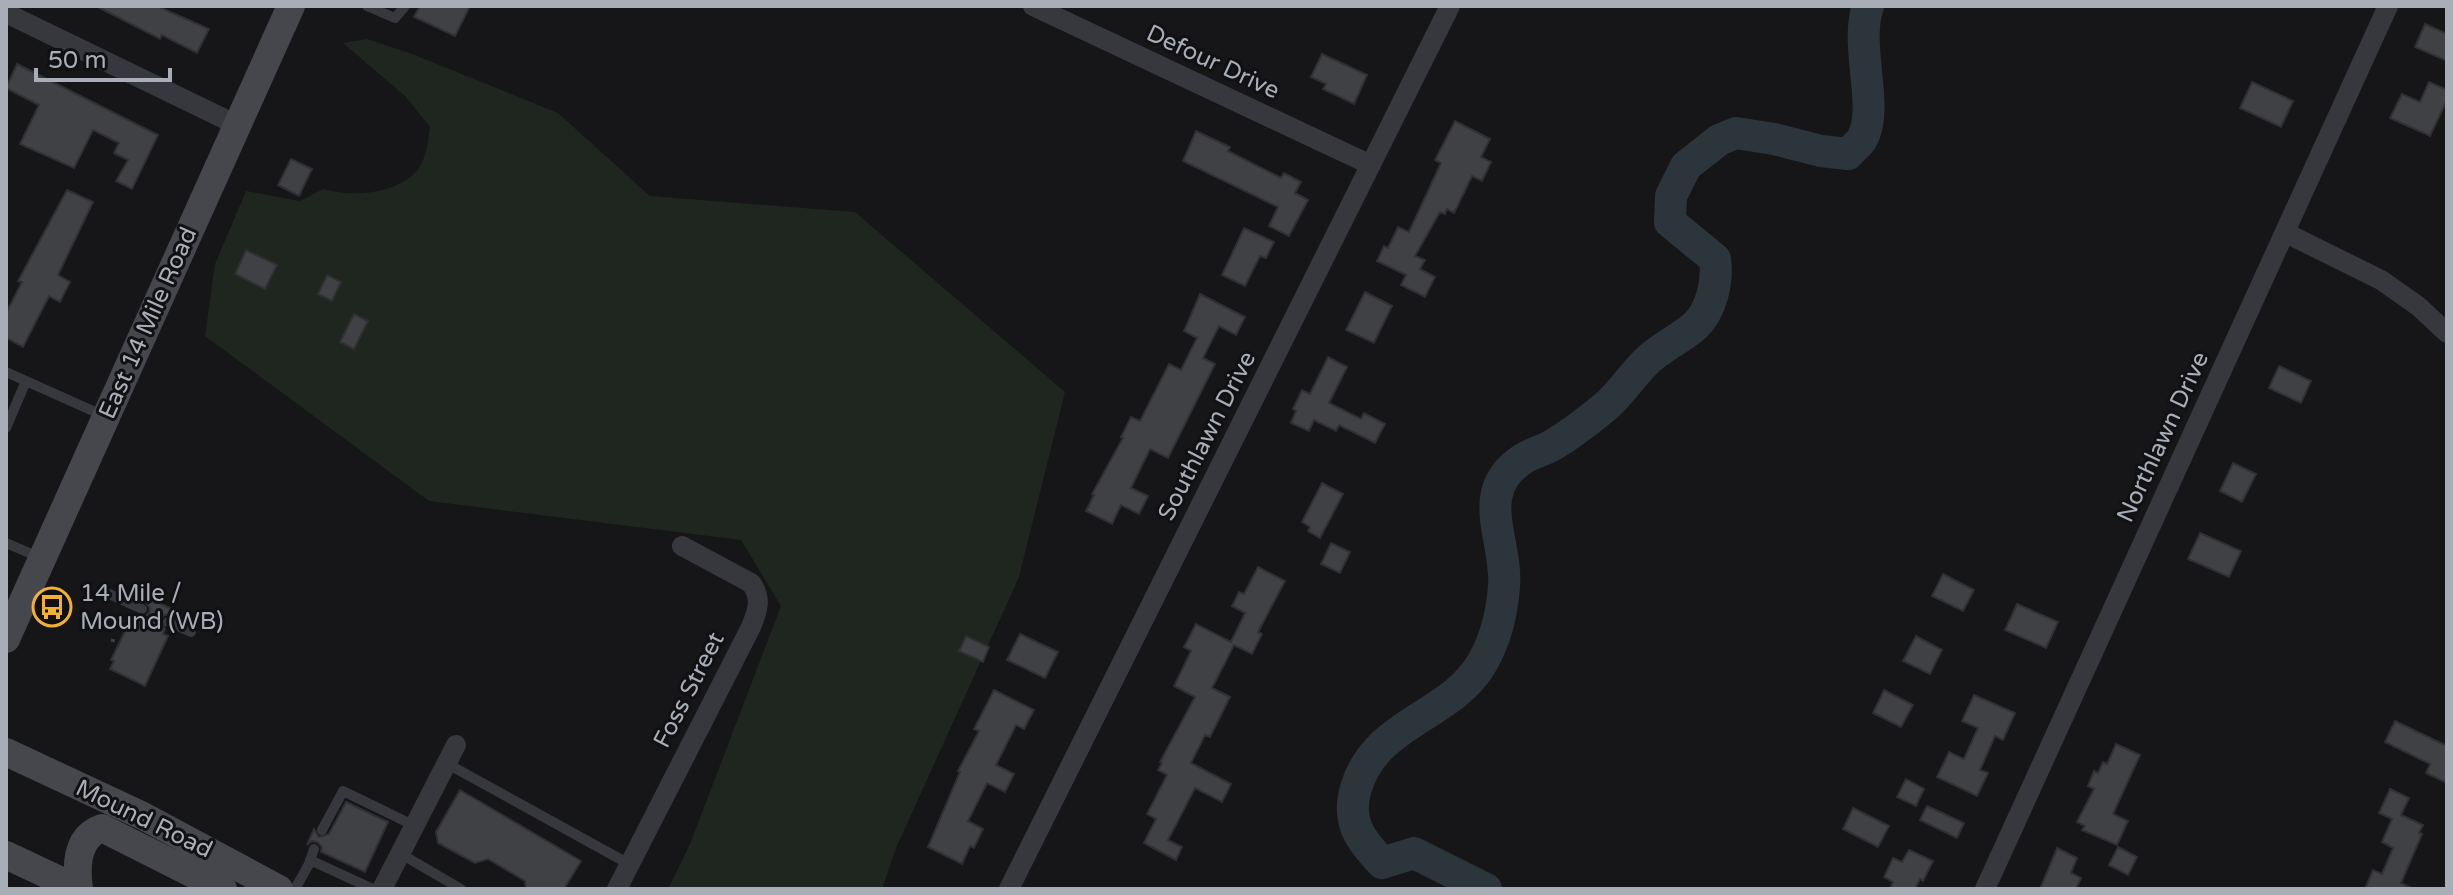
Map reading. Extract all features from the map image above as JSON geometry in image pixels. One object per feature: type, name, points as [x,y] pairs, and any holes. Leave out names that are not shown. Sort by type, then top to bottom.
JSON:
[{"type":"main road","name":"East 14 Mile Road","points":[[9,623],[42,559],[291,6]]},
{"type":"main road","name":"Mound Road","points":[[6,752],[143,816],[279,889]]},
{"type":"main road","points":[[6,855],[67,887],[85,841],[102,828],[223,889]]},
{"type":"street","name":"Defour Drive","points":[[1033,6],[1371,165]]},
{"type":"street","name":"Southlawn Drive","points":[[1009,889],[1450,6]]},
{"type":"street","name":"Northlawn Drive","points":[[1985,889],[2388,6]]},
{"type":"street","points":[[6,13],[237,125]]},
{"type":"street","points":[[2286,233],[2381,280],[2418,306],[2447,333]]},
{"type":"street","name":"Foss Street","points":[[617,889],[751,627],[759,602],[757,591],[751,583],[682,546]]},
{"type":"street","points":[[382,889],[451,754]]},
{"type":"lane","points":[[367,6],[395,18],[405,6]]},
{"type":"lane","points":[[6,372],[106,417]]},
{"type":"lane","points":[[6,428],[26,381]]},
{"type":"lane","points":[[6,543],[42,559]]},
{"type":"lane","points":[[105,592],[142,609]]},
{"type":"lane","points":[[168,622],[191,632]]},
{"type":"lane","points":[[451,754],[629,864]]},
{"type":"lane","points":[[322,830],[343,791],[415,826]]},
{"type":"lane","points":[[295,889],[312,854],[373,889]]},
{"type":"lane","points":[[401,854],[461,889]]},
{"type":"path","points":[[121,620],[131,625]]},
{"type":"shaded area","points":[[367,39],[558,113],[650,196],[855,212],[1065,392],[1019,577],[896,848],[882,889],[668,889],[690,844],[781,606],[741,540],[429,501],[205,336],[215,264],[246,191],[300,201],[323,189],[346,193],[370,192],[404,181],[421,164],[430,127],[405,96],[343,43]]},
{"type":"building","points":[[96,6],[157,6],[209,29],[197,53],[162,35],[160,39]]},
{"type":"building","points":[[420,6],[470,6],[455,36],[414,17]]},
{"type":"building","points":[[2425,24],[2447,34],[2447,61],[2415,47]]},
{"type":"building","points":[[1322,54],[1367,75],[1354,104],[1323,89],[1326,84],[1311,77]]},
{"type":"building","points":[[17,64],[158,135],[132,189],[116,181],[128,160],[114,153],[119,143],[93,130],[74,168],[20,144],[39,105],[6,88]]},
{"type":"building","points":[[2252,82],[2293,101],[2281,127],[2240,108]]},
{"type":"building","points":[[2429,82],[2447,90],[2447,100],[2430,136],[2390,118],[2402,94],[2420,102]]},
{"type":"building","points":[[1455,121],[1490,139],[1481,157],[1491,162],[1482,181],[1472,176],[1454,213],[1447,209],[1445,214],[1440,212],[1415,256],[1425,260],[1420,269],[1435,277],[1425,297],[1401,285],[1406,275],[1377,261],[1384,246],[1388,248],[1398,227],[1409,232],[1441,163],[1435,160]]},
{"type":"building","points":[[1196,131],[1230,147],[1228,151],[1281,178],[1284,173],[1301,182],[1295,193],[1308,200],[1289,236],[1269,226],[1278,207],[1183,161]]},
{"type":"building","points":[[291,159],[312,169],[299,196],[278,185]]},
{"type":"building","points":[[67,190],[93,202],[58,275],[70,282],[60,302],[49,296],[23,347],[6,338],[6,313],[22,282],[18,281]]},
{"type":"building","points":[[1244,228],[1274,242],[1266,258],[1260,256],[1245,286],[1222,275]]},
{"type":"building","points":[[246,250],[277,265],[265,289],[235,274]]},
{"type":"building","points":[[327,275],[341,282],[332,301],[318,294]]},
{"type":"building","points":[[1365,292],[1392,306],[1374,343],[1346,330]]},
{"type":"building","points":[[1200,294],[1245,317],[1236,335],[1219,326],[1203,358],[1215,364],[1168,458],[1150,449],[1131,488],[1148,496],[1139,514],[1121,505],[1112,524],[1086,511],[1092,494],[1131,417],[1140,421],[1169,364],[1181,370],[1197,338],[1184,331]]},
{"type":"building","points":[[354,314],[368,321],[354,349],[340,342]]},
{"type":"building","points":[[1328,357],[1347,367],[1329,403],[1361,419],[1364,413],[1385,424],[1375,443],[1339,425],[1336,431],[1314,420],[1309,431],[1291,423],[1296,411],[1293,409],[1302,390],[1310,394]]},
{"type":"building","points":[[2279,366],[2311,381],[2301,403],[2269,388]]},
{"type":"building","points":[[2233,463],[2256,474],[2242,502],[2220,491]]},
{"type":"building","points":[[1322,483],[1343,494],[1320,538],[1308,531],[1310,527],[1302,522]]},
{"type":"building","points":[[2200,533],[2241,551],[2229,577],[2188,559]]},
{"type":"building","points":[[1331,543],[1350,552],[1340,573],[1321,564]]},
{"type":"building","points":[[1258,567],[1285,581],[1258,632],[1262,634],[1252,654],[1234,645],[1212,688],[1230,697],[1210,737],[1205,735],[1191,763],[1231,784],[1222,802],[1195,788],[1168,840],[1182,847],[1176,860],[1144,843],[1156,819],[1147,814],[1167,775],[1158,770],[1160,762],[1195,697],[1174,686],[1191,651],[1184,647],[1196,624],[1231,642],[1245,613],[1232,606],[1239,592],[1244,594]]},
{"type":"building","points":[[1943,574],[1974,590],[1963,611],[1932,596]]},
{"type":"building","points":[[147,597],[174,610],[172,615],[164,615],[160,620],[165,629],[163,634],[168,636],[145,686],[110,669],[114,661],[111,660],[127,627],[130,628],[138,616],[144,617],[149,613],[150,608],[145,602]]},
{"type":"building","points":[[2017,604],[2058,622],[2046,648],[2005,630]]},
{"type":"building","points":[[1020,634],[1058,652],[1045,678],[1007,660]]},
{"type":"building","points":[[966,636],[989,647],[983,662],[959,651]]},
{"type":"building","points":[[1916,636],[1942,650],[1930,674],[1903,661]]},
{"type":"building","points":[[994,690],[1034,710],[1024,729],[1016,725],[996,765],[1014,774],[1005,792],[987,783],[968,821],[983,829],[974,848],[970,846],[962,864],[928,847],[958,771],[979,731],[974,729]]},
{"type":"building","points":[[1884,690],[1913,705],[1901,727],[1873,713]]},
{"type":"building","points":[[1974,695],[2015,713],[2003,740],[1995,736],[1980,770],[1988,773],[1977,796],[1937,777],[1949,752],[1964,759],[1978,728],[1962,721]]},
{"type":"building","points":[[2395,721],[2447,746],[2447,783],[2426,773],[2430,764],[2385,742]]},
{"type":"building","points":[[2116,744],[2140,755],[2113,814],[2128,821],[2117,845],[2082,830],[2085,826],[2077,822],[2094,789],[2088,786],[2094,771],[2098,773],[2103,762],[2107,764]]},
{"type":"building","points":[[1906,779],[1924,789],[1916,806],[1897,797]]},
{"type":"building","points":[[2390,789],[2409,798],[2401,815],[2423,825],[2401,883],[2413,889],[2365,889],[2373,870],[2382,874],[2393,848],[2382,842],[2392,819],[2379,813]]},
{"type":"building","points":[[460,790],[581,861],[564,889],[526,889],[525,881],[488,859],[475,863],[438,843],[436,832]]},
{"type":"building","points":[[346,802],[388,822],[365,872],[321,852],[322,847],[317,842],[307,845],[314,829],[319,837],[329,834]]},
{"type":"building","points":[[1927,806],[1964,823],[1957,838],[1920,820]]},
{"type":"building","points":[[1853,808],[1889,826],[1878,847],[1843,829]]},
{"type":"building","points":[[2118,847],[2137,857],[2128,875],[2109,865]]},
{"type":"building","points":[[2057,848],[2077,858],[2071,873],[2081,878],[2076,889],[2040,889]]},
{"type":"building","points":[[1909,850],[1933,861],[1923,881],[1920,879],[1915,889],[1890,889],[1893,882],[1884,877],[1893,858],[1902,862]]},
{"type":"waterway","points":[[1486,889],[1414,853],[1382,863],[1357,829],[1353,811],[1356,788],[1366,766],[1380,748],[1396,733],[1452,696],[1469,681],[1487,654],[1503,597],[1504,569],[1496,502],[1499,486],[1508,472],[1526,457],[1565,438],[1605,407],[1650,358],[1695,326],[1706,312],[1716,276],[1715,259],[1670,222],[1671,196],[1686,166],[1719,140],[1736,133],[1848,154],[1862,139],[1869,110],[1864,40],[1868,6]]},
{"type":"place","name":"14 Mile / Mound (WB)","points":[[52,607]]}]
